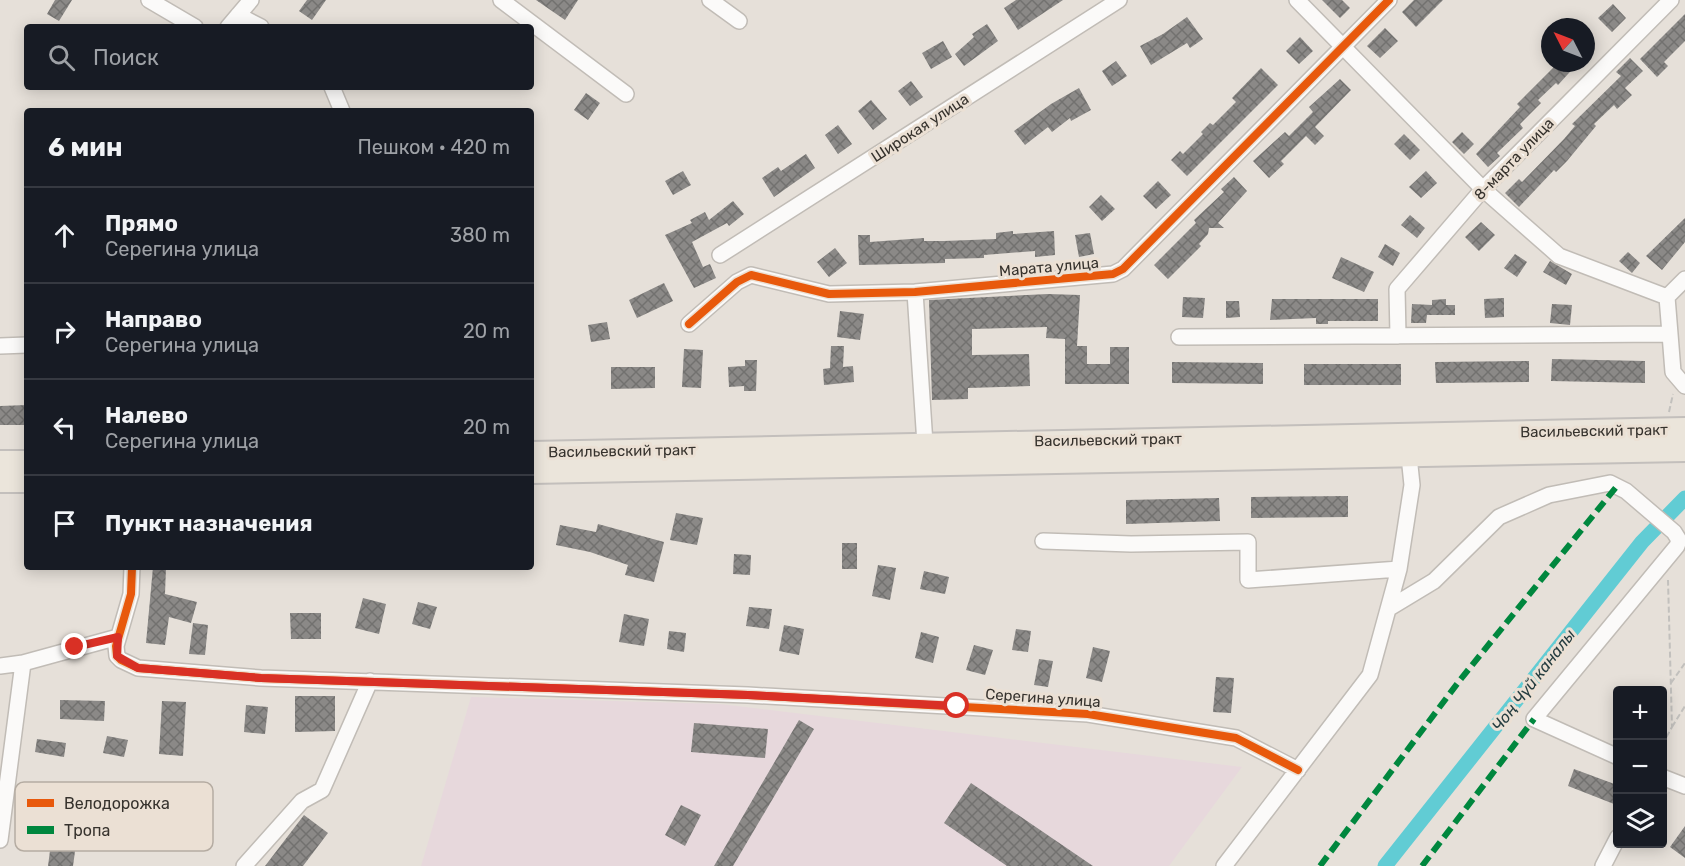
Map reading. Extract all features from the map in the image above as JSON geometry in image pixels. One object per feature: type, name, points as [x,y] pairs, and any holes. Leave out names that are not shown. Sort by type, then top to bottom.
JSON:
[{"type":"main road","name":"Васильевский тракт","points":[[534,453],[1678,429]]},
{"type":"main road","name":"Васильевский тракт","points":[[534,472],[1685,450]]},
{"type":"main road","points":[[0,462],[24,462]]},
{"type":"main road","points":[[0,481],[24,481]]},
{"type":"street","points":[[149,0],[190,24]]},
{"type":"street","points":[[233,21],[251,0]]},
{"type":"street","points":[[501,0],[533,24]]},
{"type":"street","points":[[710,0],[739,21]]},
{"type":"street","name":"Широкая улица","points":[[720,255],[1119,0]]},
{"type":"street","points":[[1297,0],[1483,189],[1559,256],[1667,297]]},
{"type":"street","name":"Марата улица","points":[[689,324],[737,282],[751,275],[829,294],[915,292],[1101,277],[1123,269],[1389,0]]},
{"type":"street","name":"8-марта улица","points":[[1398,336],[1397,289],[1483,189],[1671,0]]},
{"type":"street","points":[[534,25],[626,94]]},
{"type":"street","points":[[333,90],[341,108]]},
{"type":"street","points":[[1685,279],[1667,297],[1673,372],[1685,386]]},
{"type":"street","points":[[915,292],[925,444]]},
{"type":"street","points":[[1179,337],[1670,334]]},
{"type":"street","points":[[0,346],[24,345]]},
{"type":"street","points":[[1224,866],[1370,675],[1391,607],[1399,569],[1412,484],[1409,456]]},
{"type":"street","points":[[1391,607],[1434,581],[1499,517],[1549,495],[1610,483],[1626,491],[1674,532],[1679,540],[1534,719],[1613,755]]},
{"type":"street","points":[[1043,541],[1131,544],[1248,542],[1248,580],[1399,569]]},
{"type":"street","points":[[0,666],[23,663],[118,637],[131,594],[132,570]]},
{"type":"street","name":"Серегина улица","points":[[118,637],[117,656],[138,668],[261,678],[748,695],[1088,714],[1236,738],[1298,770]]},
{"type":"street","points":[[0,840],[23,663]]},
{"type":"street","points":[[244,866],[302,801],[322,790],[370,681]]},
{"type":"street","points":[[1667,779],[1685,786]]},
{"type":"street","points":[[1603,866],[1613,845]]},
{"type":"path","points":[[1667,556],[1672,727]]},
{"type":"path","points":[[1671,684],[1685,663]]},
{"type":"path","points":[[1665,740],[1685,706]]},
{"type":"shaded area","points":[[471,697],[720,704],[1242,767],[1169,866],[421,866]]},
{"type":"building","points":[[55,0],[72,0],[59,21],[47,14]]},
{"type":"building","points":[[307,0],[326,0],[312,20],[299,11]]},
{"type":"building","points":[[536,0],[578,0],[565,20]]},
{"type":"building","points":[[1016,0],[1063,0],[1018,30],[1004,8]]},
{"type":"building","points":[[1322,0],[1342,0],[1350,8],[1340,18]]},
{"type":"building","points":[[1414,0],[1443,0],[1416,27],[1402,12]]},
{"type":"building","points":[[1613,4],[1626,18],[1612,32],[1598,18]]},
{"type":"building","points":[[1685,14],[1685,41],[1664,62],[1668,66],[1657,77],[1640,59]]},
{"type":"building","points":[[1187,17],[1203,39],[1190,48],[1187,43],[1151,65],[1140,46],[1163,34]]},
{"type":"building","points":[[987,24],[998,41],[964,66],[955,54],[974,37],[972,34]]},
{"type":"building","points":[[1385,28],[1398,41],[1380,58],[1367,46]]},
{"type":"building","points":[[1300,37],[1313,51],[1299,64],[1286,51]]},
{"type":"building","points":[[943,41],[952,57],[931,69],[922,53]]},
{"type":"building","points":[[1630,58],[1643,71],[1625,88],[1632,95],[1617,109],[1614,105],[1594,124],[1596,126],[1567,161],[1556,172],[1554,170],[1519,207],[1505,193],[1519,179],[1522,182],[1564,139],[1575,126],[1572,124],[1621,76],[1616,72]]},
{"type":"building","points":[[1116,61],[1127,76],[1112,86],[1102,71]]},
{"type":"building","points":[[1261,68],[1278,85],[1187,176],[1171,160],[1180,151],[1183,154],[1203,134],[1201,132],[1210,123],[1213,125],[1236,102],[1232,98]]},
{"type":"building","points":[[1549,72],[1570,72],[1558,85],[1556,83],[1538,100],[1541,103],[1520,124],[1523,128],[1497,153],[1500,156],[1488,167],[1476,154],[1520,107],[1517,104]]},
{"type":"building","points":[[1340,79],[1351,90],[1315,127],[1324,136],[1315,145],[1306,136],[1281,161],[1284,164],[1269,178],[1253,161],[1285,132],[1289,136],[1313,112],[1309,107]]},
{"type":"building","points":[[911,81],[923,97],[910,106],[898,91]]},
{"type":"building","points":[[1079,88],[1091,110],[1071,121],[1070,118],[1052,132],[1048,127],[1025,145],[1014,131],[1051,104]]},
{"type":"building","points":[[586,93],[600,103],[588,120],[574,110]]},
{"type":"building","points":[[871,100],[887,119],[873,130],[858,111]]},
{"type":"building","points":[[838,125],[852,144],[838,154],[825,135]]},
{"type":"building","points":[[1462,132],[1474,144],[1464,154],[1452,142]]},
{"type":"building","points":[[1404,134],[1420,150],[1410,160],[1394,144]]},
{"type":"building","points":[[806,154],[815,168],[774,197],[762,178],[778,167],[781,171]]},
{"type":"building","points":[[683,171],[691,185],[673,195],[665,181]]},
{"type":"building","points":[[1426,171],[1437,183],[1421,198],[1409,187]]},
{"type":"building","points":[[1234,177],[1247,191],[1218,223],[1224,228],[1209,228],[1208,234],[1199,244],[1201,246],[1168,279],[1154,265],[1196,223],[1194,220],[1224,192],[1221,189]]},
{"type":"building","points":[[1158,181],[1171,195],[1156,209],[1143,196]]},
{"type":"building","points":[[1101,195],[1115,209],[1102,221],[1089,207]]},
{"type":"building","points":[[733,201],[744,214],[729,226],[727,223],[692,242],[703,267],[710,264],[716,278],[694,288],[665,235],[692,223],[690,220],[705,212],[709,220]]},
{"type":"building","points":[[1410,215],[1425,228],[1417,238],[1401,225]]},
{"type":"building","points":[[1685,218],[1685,242],[1662,270],[1646,256]]},
{"type":"building","points":[[1481,222],[1495,235],[1479,251],[1465,237]]},
{"type":"building","points":[[1013,231],[1013,234],[1054,231],[1055,255],[1035,257],[1035,251],[984,255],[984,258],[945,259],[945,263],[859,265],[858,235],[870,235],[870,242],[924,238],[924,241],[944,241],[996,239],[996,233]]},
{"type":"building","points":[[1090,233],[1094,254],[1079,257],[1075,235]]},
{"type":"building","points":[[1385,244],[1400,253],[1393,266],[1378,257]]},
{"type":"building","points":[[835,248],[847,263],[829,277],[817,262]]},
{"type":"building","points":[[1628,252],[1640,263],[1632,273],[1619,261]]},
{"type":"building","points":[[1515,254],[1527,262],[1517,277],[1504,268]]},
{"type":"building","points":[[1341,257],[1374,272],[1364,292],[1332,278]]},
{"type":"building","points":[[1550,261],[1572,274],[1566,285],[1543,272]]},
{"type":"building","points":[[664,283],[673,301],[637,318],[629,300]]},
{"type":"building","points":[[1048,294],[1080,295],[1077,346],[1087,346],[1087,364],[1110,364],[1110,347],[1129,347],[1129,384],[1065,384],[1065,339],[1046,338],[1047,327],[972,329],[972,355],[1029,354],[1030,386],[968,388],[968,399],[932,400],[929,300]]},
{"type":"building","points":[[1183,297],[1205,298],[1203,318],[1182,317]]},
{"type":"building","points":[[1504,298],[1504,317],[1485,318],[1484,299]]},
{"type":"building","points":[[1272,299],[1378,299],[1378,321],[1328,321],[1328,324],[1316,324],[1316,318],[1270,320]]},
{"type":"building","points":[[1446,299],[1446,305],[1455,305],[1455,315],[1427,315],[1426,323],[1411,323],[1412,304],[1432,305],[1432,300]]},
{"type":"building","points":[[1226,301],[1239,301],[1240,317],[1226,318]]},
{"type":"building","points":[[1552,304],[1572,305],[1570,325],[1550,323]]},
{"type":"building","points":[[840,311],[864,314],[860,340],[837,337]]},
{"type":"building","points":[[607,322],[610,339],[591,342],[588,325]]},
{"type":"building","points":[[831,346],[844,346],[843,367],[853,366],[854,382],[824,385],[823,369],[830,368]]},
{"type":"building","points":[[684,349],[703,350],[701,388],[682,387]]},
{"type":"building","points":[[1552,359],[1645,361],[1645,383],[1551,381]]},
{"type":"building","points":[[745,360],[757,360],[756,391],[744,391],[744,386],[729,387],[728,367],[745,366]]},
{"type":"building","points":[[1529,361],[1529,382],[1436,383],[1435,362]]},
{"type":"building","points":[[1172,362],[1263,363],[1263,384],[1172,383]]},
{"type":"building","points":[[1304,364],[1401,364],[1401,385],[1304,385]]},
{"type":"building","points":[[611,367],[655,367],[655,388],[611,389]]},
{"type":"building","points":[[24,405],[24,425],[0,425],[0,406]]},
{"type":"building","points":[[1348,496],[1348,517],[1251,518],[1251,497]]},
{"type":"building","points":[[1219,498],[1220,521],[1126,524],[1126,500]]},
{"type":"building","points":[[676,513],[703,518],[697,545],[670,540]]},
{"type":"building","points":[[598,524],[664,542],[654,582],[625,575],[628,565],[590,552],[556,545],[560,525],[596,532]]},
{"type":"building","points":[[842,543],[857,543],[857,569],[842,569]]},
{"type":"building","points":[[734,554],[751,555],[750,575],[733,574]]},
{"type":"building","points":[[878,565],[896,568],[890,600],[872,596]]},
{"type":"building","points":[[153,570],[166,570],[165,594],[197,602],[191,623],[169,617],[165,645],[146,643]]},
{"type":"building","points":[[924,571],[949,577],[945,594],[920,589]]},
{"type":"building","points":[[363,598],[386,604],[379,634],[355,628]]},
{"type":"building","points":[[418,602],[437,607],[430,629],[412,624]]},
{"type":"building","points":[[749,607],[772,609],[769,629],[746,626]]},
{"type":"building","points":[[290,613],[321,613],[321,639],[291,639]]},
{"type":"building","points":[[624,614],[649,619],[644,646],[619,642]]},
{"type":"building","points":[[193,623],[208,625],[205,655],[189,654]]},
{"type":"building","points":[[784,625],[804,629],[799,655],[779,651]]},
{"type":"building","points":[[1016,629],[1031,631],[1028,652],[1012,650]]},
{"type":"building","points":[[669,631],[686,633],[684,652],[667,649]]},
{"type":"building","points":[[921,632],[939,637],[933,663],[915,658]]},
{"type":"building","points":[[974,645],[993,650],[985,675],[966,670]]},
{"type":"building","points":[[1093,647],[1110,651],[1102,682],[1086,678]]},
{"type":"building","points":[[1039,659],[1053,661],[1048,687],[1034,685]]},
{"type":"building","points":[[1216,677],[1234,678],[1231,713],[1213,712]]},
{"type":"building","points":[[295,696],[335,696],[335,731],[295,732]]},
{"type":"building","points":[[60,700],[105,701],[104,721],[60,719]]},
{"type":"building","points":[[162,701],[186,702],[183,756],[159,754]]},
{"type":"building","points":[[246,705],[268,707],[265,734],[244,732]]},
{"type":"building","points":[[799,720],[814,729],[733,866],[714,866]]},
{"type":"building","points":[[694,723],[768,729],[765,758],[691,752]]},
{"type":"building","points":[[107,736],[128,740],[124,757],[103,753]]},
{"type":"building","points":[[37,739],[66,743],[64,757],[35,752]]},
{"type":"building","points":[[1574,769],[1613,784],[1613,804],[1568,786]]},
{"type":"building","points":[[971,783],[1093,866],[1007,866],[944,823]]},
{"type":"building","points":[[681,805],[701,815],[685,846],[665,835]]},
{"type":"building","points":[[304,815],[328,833],[303,866],[265,866]]},
{"type":"building","points":[[1685,826],[1685,858],[1670,847]]},
{"type":"building","points":[[50,851],[75,851],[73,866],[48,866]]},
{"type":"waterway","name":"Чоң Чүй каналы","points":[[1385,866],[1642,542],[1685,498]]},
{"type":"marked path","points":[[1320,866],[1460,680],[1617,486]]},
{"type":"marked path","points":[[1422,866],[1534,719]]},
{"type":"cycle path","points":[[689,324],[737,282],[751,275],[829,294],[915,292],[1113,274],[1123,269],[1389,0]]},
{"type":"cycle path","points":[[132,570],[131,594],[116,646],[117,656],[138,668],[261,678],[748,695],[1088,714],[1236,738],[1298,770]]},
{"type":"route","points":[[75,647],[118,637],[117,656],[138,668],[261,678],[748,695],[957,706]]}]
